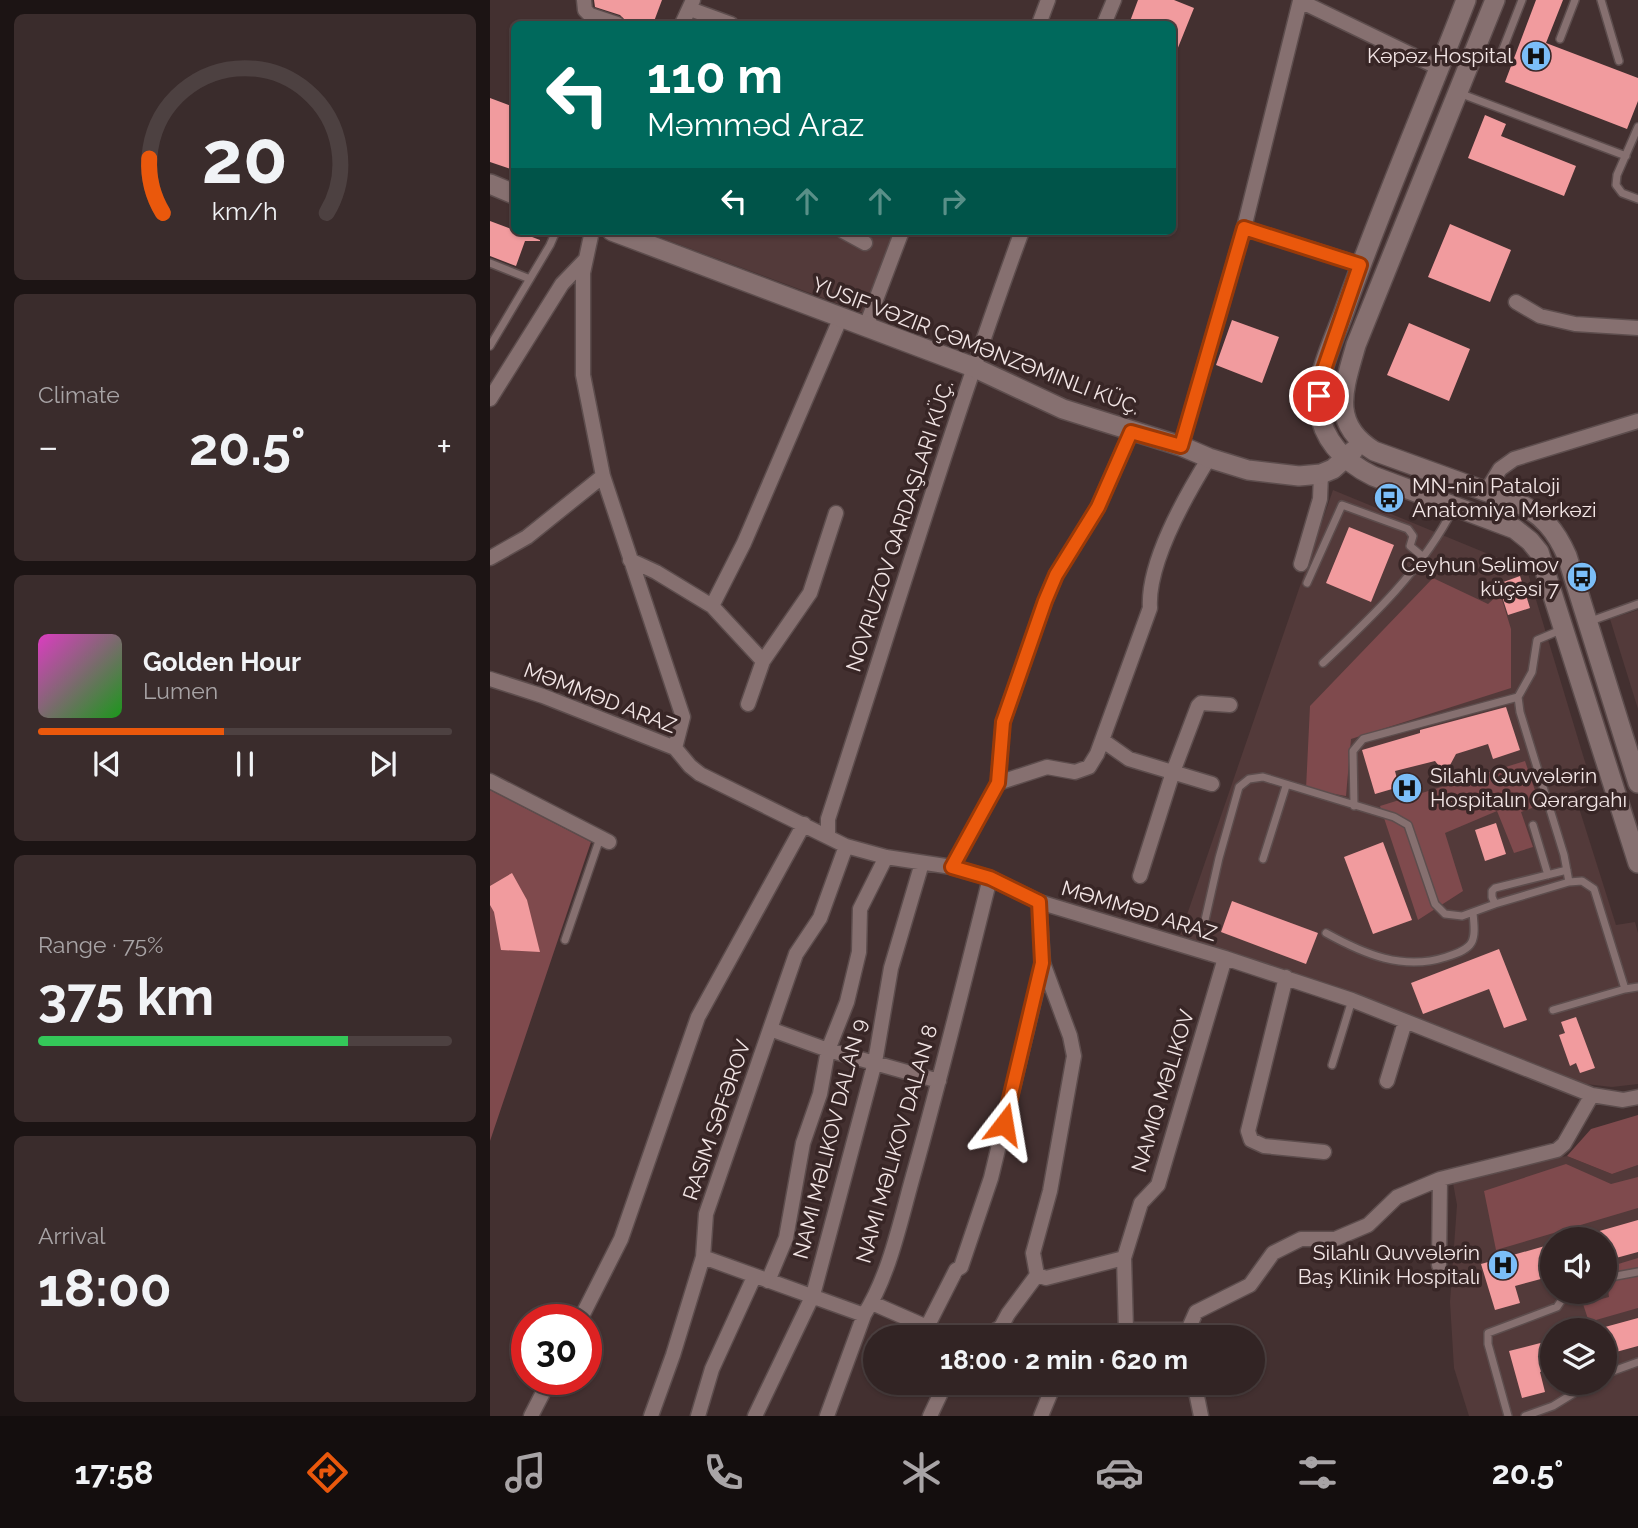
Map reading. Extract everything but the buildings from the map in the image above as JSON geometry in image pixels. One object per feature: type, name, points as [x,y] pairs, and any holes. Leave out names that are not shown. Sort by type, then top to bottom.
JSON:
[{"type":"main road","points":[[1466,0],[1360,265],[1320,381],[1322,424],[1329,441],[1345,460],[1373,476],[1501,523],[1523,534],[1539,552],[1638,863]]},
{"type":"main road","points":[[1495,0],[1356,345],[1344,389],[1343,414],[1360,443],[1387,457],[1531,509],[1545,520],[1562,546],[1638,783]]},
{"type":"main road","points":[[1394,183],[1417,192]]},
{"type":"main road","points":[[490,184],[511,193]]},
{"type":"main road","name":"YUSIF VƏZIR ÇƏMƏNZƏMINLI KÜÇ.","points":[[623,235],[973,367],[1063,410],[1181,446],[1248,470],[1299,476],[1321,474],[1345,460],[1360,443]]},
{"type":"main road","points":[[1563,629],[1587,622]]},
{"type":"street","points":[[584,0],[585,10],[590,15],[608,21]]},
{"type":"street","points":[[1040,21],[1048,0]]},
{"type":"street","points":[[1105,21],[1114,0]]},
{"type":"street","points":[[1181,446],[1244,228],[1300,1],[1439,68]]},
{"type":"street","points":[[683,21],[691,5],[725,21]]},
{"type":"street","points":[[1244,228],[1360,265]]},
{"type":"street","points":[[591,235],[583,273],[583,376],[603,475],[683,717],[675,748]]},
{"type":"street","points":[[850,235],[865,243]]},
{"type":"street","points":[[866,326],[900,235]]},
{"type":"street","points":[[828,837],[828,819],[973,367],[1021,235]]},
{"type":"street","points":[[490,399],[562,284],[586,259]]},
{"type":"street","points":[[1516,302],[1540,316],[1575,324],[1638,328]]},
{"type":"street","points":[[712,606],[744,543],[841,317]]},
{"type":"street","points":[[1486,492],[1500,469],[1514,459],[1638,421]]},
{"type":"street","points":[[952,867],[998,783],[1003,722],[1045,601],[1056,575],[1098,507],[1131,432]]},
{"type":"street","points":[[998,783],[1047,767],[1075,772],[1089,767],[1150,608],[1149,590],[1177,512],[1209,458]]},
{"type":"street","points":[[1301,564],[1322,489],[1321,474]]},
{"type":"street","points":[[490,558],[527,537],[603,475]]},
{"type":"street","points":[[748,704],[764,661],[810,593],[836,513]]},
{"type":"street","points":[[630,560],[656,572],[712,606],[764,661]]},
{"type":"street","name":"MƏMMƏD ARAZ","points":[[490,679],[543,696],[675,748],[700,774],[846,846],[886,857],[952,867],[990,878],[1039,902],[1286,977],[1352,1000],[1592,1095],[1623,1100],[1638,1097]]},
{"type":"street","points":[[1140,877],[1173,772],[1198,706],[1201,703],[1230,705]]},
{"type":"street","points":[[1101,740],[1129,759],[1212,783]]},
{"type":"street","points":[[490,781],[605,839]]},
{"type":"street","points":[[588,1304],[621,1239],[698,1017],[804,824]]},
{"type":"street","name":"RASIM SƏFƏROV","points":[[651,1416],[703,1257],[706,1214],[796,954],[820,918],[846,846]]},
{"type":"street","points":[[698,1416],[712,1369],[786,1238],[803,1143],[820,1094],[828,1050],[847,1002],[859,951],[860,909],[886,857]]},
{"type":"street","name":"NAMI MƏLIKOV DALAN 9","points":[[755,1416],[813,1294],[875,1062],[891,968],[922,863]]},
{"type":"street","name":"NAMI MƏLIKOV DALAN 8","points":[[827,1416],[895,1240],[939,1082],[990,878]]},
{"type":"street","points":[[935,1325],[956,1270],[961,1267],[991,1178],[1042,963],[1039,902]]},
{"type":"street","name":"NAMIQ MƏLIKOV","points":[[1126,1325],[1124,1258],[1141,1203],[1158,1185],[1225,958]]},
{"type":"street","points":[[1002,1325],[1037,1275],[1033,1253],[1051,1191],[1074,1056],[1070,1036],[1042,963]]},
{"type":"street","points":[[1286,977],[1248,1131],[1251,1140],[1264,1146],[1324,1152]]},
{"type":"street","points":[[1387,1081],[1405,1022]]},
{"type":"street","points":[[770,1029],[828,1050],[939,1082]]},
{"type":"street","points":[[1191,1325],[1196,1312],[1250,1285],[1273,1253],[1301,1239],[1335,1240],[1368,1225],[1397,1197],[1440,1180],[1558,1150],[1592,1095]]},
{"type":"street","points":[[1439,1265],[1440,1180]]},
{"type":"street","points":[[703,1257],[761,1279],[868,1309],[913,1325]]},
{"type":"street","points":[[1037,1275],[1046,1278],[1124,1258]]},
{"type":"street","points":[[531,1416],[542,1395]]},
{"type":"street","points":[[930,1416],[940,1395]]},
{"type":"street","points":[[1041,1416],[1050,1395]]},
{"type":"street","points":[[1197,1395],[1201,1416]]},
{"type":"lane","points":[[1501,54],[1522,0]]},
{"type":"lane","points":[[1560,39],[1575,0]]},
{"type":"lane","points":[[1601,0],[1619,61]]},
{"type":"lane","points":[[1458,93],[1626,156]]},
{"type":"lane","points":[[1638,127],[1617,175],[1616,185],[1622,193],[1638,200]]},
{"type":"lane","points":[[490,346],[554,235]]},
{"type":"lane","points":[[490,263],[530,279]]},
{"type":"lane","points":[[1307,583],[1342,505],[1408,529],[1413,536],[1410,546],[1422,556]]},
{"type":"lane","points":[[1323,663],[1369,619],[1422,556],[1441,532],[1454,506]]},
{"type":"lane","points":[[1587,622],[1638,604]]},
{"type":"lane","points":[[1563,629],[1537,640],[1532,672],[1518,697],[1569,882]]},
{"type":"lane","points":[[1354,806],[1353,751],[1363,739],[1518,697]]},
{"type":"lane","points":[[1205,920],[1239,787],[1249,779],[1262,777],[1394,817],[1408,825],[1435,904],[1445,914],[1462,916],[1569,882],[1582,881],[1594,889],[1625,989]]},
{"type":"lane","points":[[1263,859],[1286,786]]},
{"type":"lane","points":[[1533,825],[1548,875]]},
{"type":"lane","points":[[565,940],[605,839]]},
{"type":"lane","points":[[1495,904],[1492,891],[1495,888],[1567,870]]},
{"type":"lane","points":[[1326,933],[1342,942],[1400,963],[1428,963],[1461,952],[1471,945],[1475,934],[1473,913]]},
{"type":"lane","points":[[1553,1010],[1638,987]]},
{"type":"lane","points":[[1332,1065],[1352,1000]]},
{"type":"lane","points":[[1617,1276],[1638,1272]]},
{"type":"lane","points":[[1508,1416],[1488,1344],[1488,1333],[1559,1304]]},
{"type":"lane","points":[[1617,1370],[1638,1362]]},
{"type":"lane","points":[[1525,1416],[1553,1406],[1571,1395]]},
{"type":"lane","points":[[1553,1406],[1555,1416]]},
{"type":"shaded area","points":[[654,235],[896,235],[866,314]]},
{"type":"shaded area","name":"Silahlı Quvvələrin Hospitalın Qərargahı","points":[[1333,490],[1527,570],[1592,785],[1574,792],[1616,925],[1635,922],[1638,933],[1638,1084],[1612,1087],[1585,1084],[1331,986],[1180,935]]},
{"type":"shaded area","points":[[1433,578],[1488,604],[1500,593],[1511,629],[1511,688],[1351,739],[1346,796],[1306,789],[1310,706]]},
{"type":"shaded area","points":[[1638,610],[1638,709],[1610,619]]},
{"type":"shaded area","points":[[1525,761],[1540,805],[1521,812],[1533,847],[1514,853],[1497,811],[1445,833],[1463,891],[1418,920],[1380,806]]},
{"type":"shaded area","points":[[490,790],[591,842],[490,1141]]},
{"type":"shaded area","points":[[1638,1115],[1638,1165],[1612,1174],[1567,1156],[1591,1129]]},
{"type":"shaded area","name":"Silahlı Quvvələrin Baş Klinik Hospitalı","points":[[1567,1156],[1612,1174],[1638,1165],[1638,1416],[1469,1416],[1454,1368],[1450,1302],[1457,1205],[1451,1172]]},
{"type":"shaded area","points":[[1566,1164],[1611,1184],[1638,1177],[1638,1208],[1574,1227],[1540,1227],[1540,1237],[1496,1250],[1484,1191]]},
{"type":"shaded area","points":[[1638,1258],[1638,1308],[1603,1318],[1588,1318],[1583,1304],[1617,1304],[1617,1264]]},
{"type":"place","name":"Kəpəz Hospital","points":[[1536,56]]},
{"type":"place","name":"MN-nin Pataloji Anatomiya Mərkəzi","points":[[1389,498]]},
{"type":"place","name":"Ceyhun Səlimov küçəsi 7","points":[[1582,577]]},
{"type":"place","name":"Silahlı Quvvələrin Hospitalın Qərargahı","points":[[1407,788]]},
{"type":"place","name":"Silahlı Quvvələrin Baş Klinik Hospitalı","points":[[1503,1265]]},
{"type":"route","points":[[1004,1124],[1042,963],[1039,902],[990,878],[952,867],[998,783],[1003,722],[1045,601],[1056,575],[1098,507],[1131,432],[1181,446],[1244,228],[1360,265],[1320,381],[1319,396]]}]
